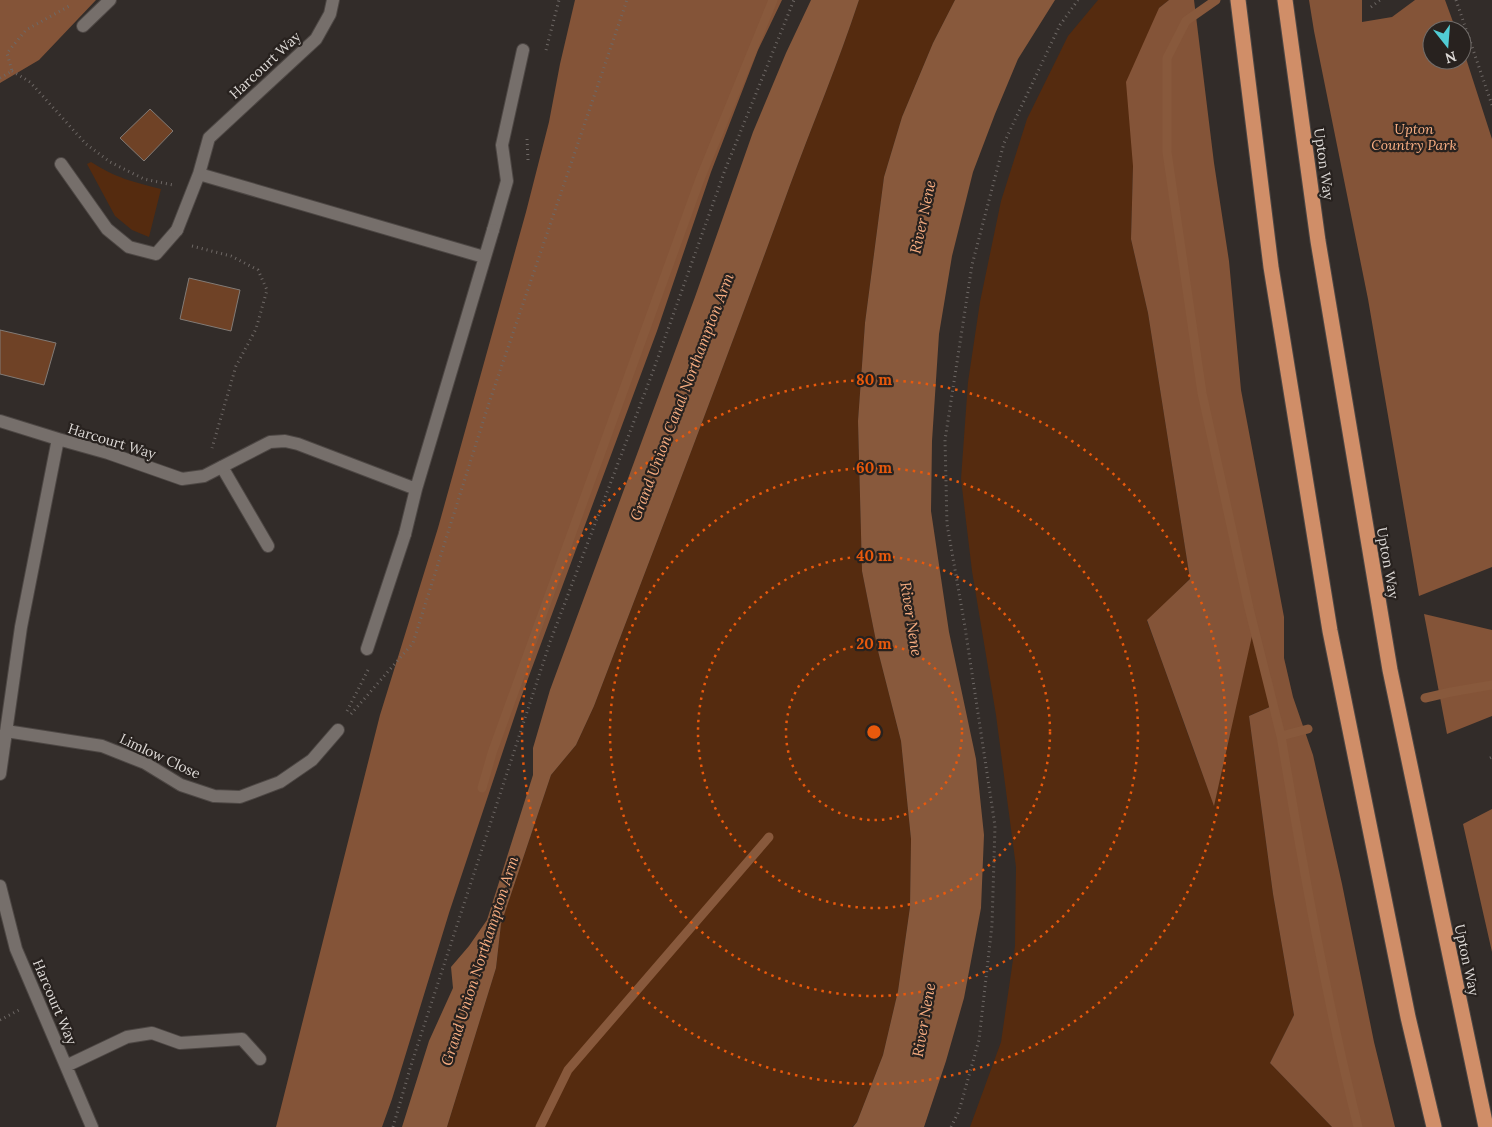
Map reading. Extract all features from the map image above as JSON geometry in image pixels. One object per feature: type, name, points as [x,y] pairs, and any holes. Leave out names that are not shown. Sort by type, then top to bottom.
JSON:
[{"type":"highway","points":[[1238,0],[1271,266],[1330,632],[1408,1017],[1434,1127]]},
{"type":"highway","name":"Upton Way","points":[[1285,0],[1318,241],[1390,670],[1486,1127]]},
{"type":"street","points":[[83,26],[110,0]]},
{"type":"street","name":"Harcourt Way","points":[[173,235],[199,174],[209,138],[316,39],[330,14],[333,0]]},
{"type":"street","points":[[367,649],[405,534],[416,489],[507,181],[502,145],[523,50]]},
{"type":"street","points":[[61,164],[108,229],[128,246],[156,254],[173,235]]},
{"type":"street","points":[[199,174],[484,257]]},
{"type":"street","points":[[0,421],[58,439]]},
{"type":"street","name":"Harcourt Way","points":[[0,774],[21,627],[58,439],[108,453],[182,479],[204,476],[270,442],[286,442],[298,444],[416,489]]},
{"type":"street","points":[[222,467],[268,546]]},
{"type":"street","name":"Limlow Close","points":[[6,731],[102,746],[145,763],[181,785],[214,796],[240,797],[280,782],[312,760],[338,730]]},
{"type":"street","name":"Harcourt Way","points":[[0,886],[16,949],[92,1127]]},
{"type":"street","points":[[66,1066],[127,1037],[152,1033],[180,1043],[242,1039],[260,1059]]},
{"type":"path","points":[[544,57],[559,0]]},
{"type":"path","points":[[338,730],[412,644],[488,406],[627,0]]},
{"type":"path","points":[[393,1127],[412,1062],[550,642],[652,374],[725,170],[794,0]]},
{"type":"path","points":[[951,1127],[960,1111],[979,1040],[992,926],[994,826],[966,636],[947,524],[945,440],[972,265],[1004,143],[1060,25],[1078,0]]},
{"type":"path","points":[[1371,8],[1380,0]]},
{"type":"path","points":[[1456,0],[1492,105]]},
{"type":"path","points":[[73,3],[26,30],[8,53],[12,70],[30,82],[86,144],[110,162],[144,179],[193,190]]},
{"type":"path","points":[[0,78],[12,70]]},
{"type":"path","points":[[527,132],[528,169]]},
{"type":"path","points":[[173,235],[231,256],[258,270],[267,290],[256,329],[236,366],[204,476]]},
{"type":"shaded area","points":[[859,0],[955,0],[933,43],[902,117],[884,177],[865,323],[858,421],[862,571],[878,651],[901,741],[911,839],[910,907],[898,991],[883,1055],[857,1122],[852,1127],[447,1127],[496,968],[501,924],[551,775],[576,745],[594,706],[717,383]]},
{"type":"shaded area","points":[[1098,0],[1169,0],[1159,8],[1133,166],[1131,239],[1148,313],[1190,579],[1147,621],[1214,804],[1252,634],[1274,705],[1249,716],[1273,894],[1294,1015],[1270,1063],[1332,1127],[970,1127],[1001,1042],[1015,946],[1016,867],[996,715],[972,571],[961,479],[968,382],[980,302],[1001,201],[1027,119],[1068,36]]},
{"type":"shaded area","points":[[91,162],[125,179],[161,189],[149,237],[132,230],[115,216],[87,164]]},
{"type":"green space","points":[[0,0],[96,0],[39,60],[0,83]]},
{"type":"green space","points":[[575,0],[782,0],[758,50],[711,172],[657,331],[519,703],[449,913],[382,1127],[276,1127],[380,715],[438,528],[526,212],[549,122]]},
{"type":"green space","points":[[1169,0],[1194,0],[1214,163],[1229,261],[1241,390],[1284,617],[1284,658],[1293,697],[1313,755],[1342,884],[1374,1042],[1395,1127],[1332,1127],[1270,1063],[1294,1015],[1273,894],[1249,716],[1274,705],[1252,636],[1214,806],[1147,620],[1190,579],[1148,313],[1131,239],[1133,166],[1126,82],[1159,8]]},
{"type":"green space","name":"Upton Country Park","points":[[1309,0],[1362,0],[1362,22],[1392,17],[1415,0],[1445,0],[1452,20],[1422,20],[1422,70],[1470,70],[1492,139],[1492,567],[1419,596],[1368,299]]},
{"type":"green space","points":[[1424,614],[1492,630],[1492,716],[1447,734]]},
{"type":"green space","points":[[1492,809],[1492,952],[1463,824]]},
{"type":"water","points":[[811,0],[859,0],[717,383],[594,706],[576,745],[551,775],[501,924],[496,968],[447,1127],[402,1127],[429,1041],[453,988],[451,967],[469,946],[487,920],[533,775],[533,748],[550,690],[695,297],[753,132],[786,53]]},
{"type":"water","name":"River Nene","points":[[955,0],[1055,0],[1018,59],[973,172],[952,256],[939,334],[932,441],[931,511],[949,632],[976,759],[984,835],[981,908],[964,998],[924,1127],[853,1127],[857,1122],[883,1055],[898,991],[910,907],[911,839],[901,741],[878,651],[862,571],[858,421],[865,323],[884,177],[902,117],[933,43]]},
{"type":"building","points":[[150,109],[173,131],[144,161],[120,138]]},
{"type":"building","points":[[189,278],[240,290],[231,331],[180,319]]},
{"type":"building","points":[[0,330],[56,343],[44,385],[0,374]]},
{"type":"waterway","points":[[482,788],[492,753],[700,179],[773,0]]},
{"type":"waterway","points":[[1216,0],[1186,21],[1167,58],[1167,152],[1202,393],[1249,608],[1281,736]]},
{"type":"waterway","points":[[1425,698],[1492,685]]},
{"type":"waterway","points":[[1308,729],[1281,736],[1325,981],[1358,1127]]},
{"type":"waterway","points":[[540,1127],[568,1070],[769,837]]},
{"type":"water label","name":"Grand Union Canal Northampton Arm","points":[[682,397]]},
{"type":"water label","name":"Grand Union Northampton Arm","points":[[480,961]]}]
